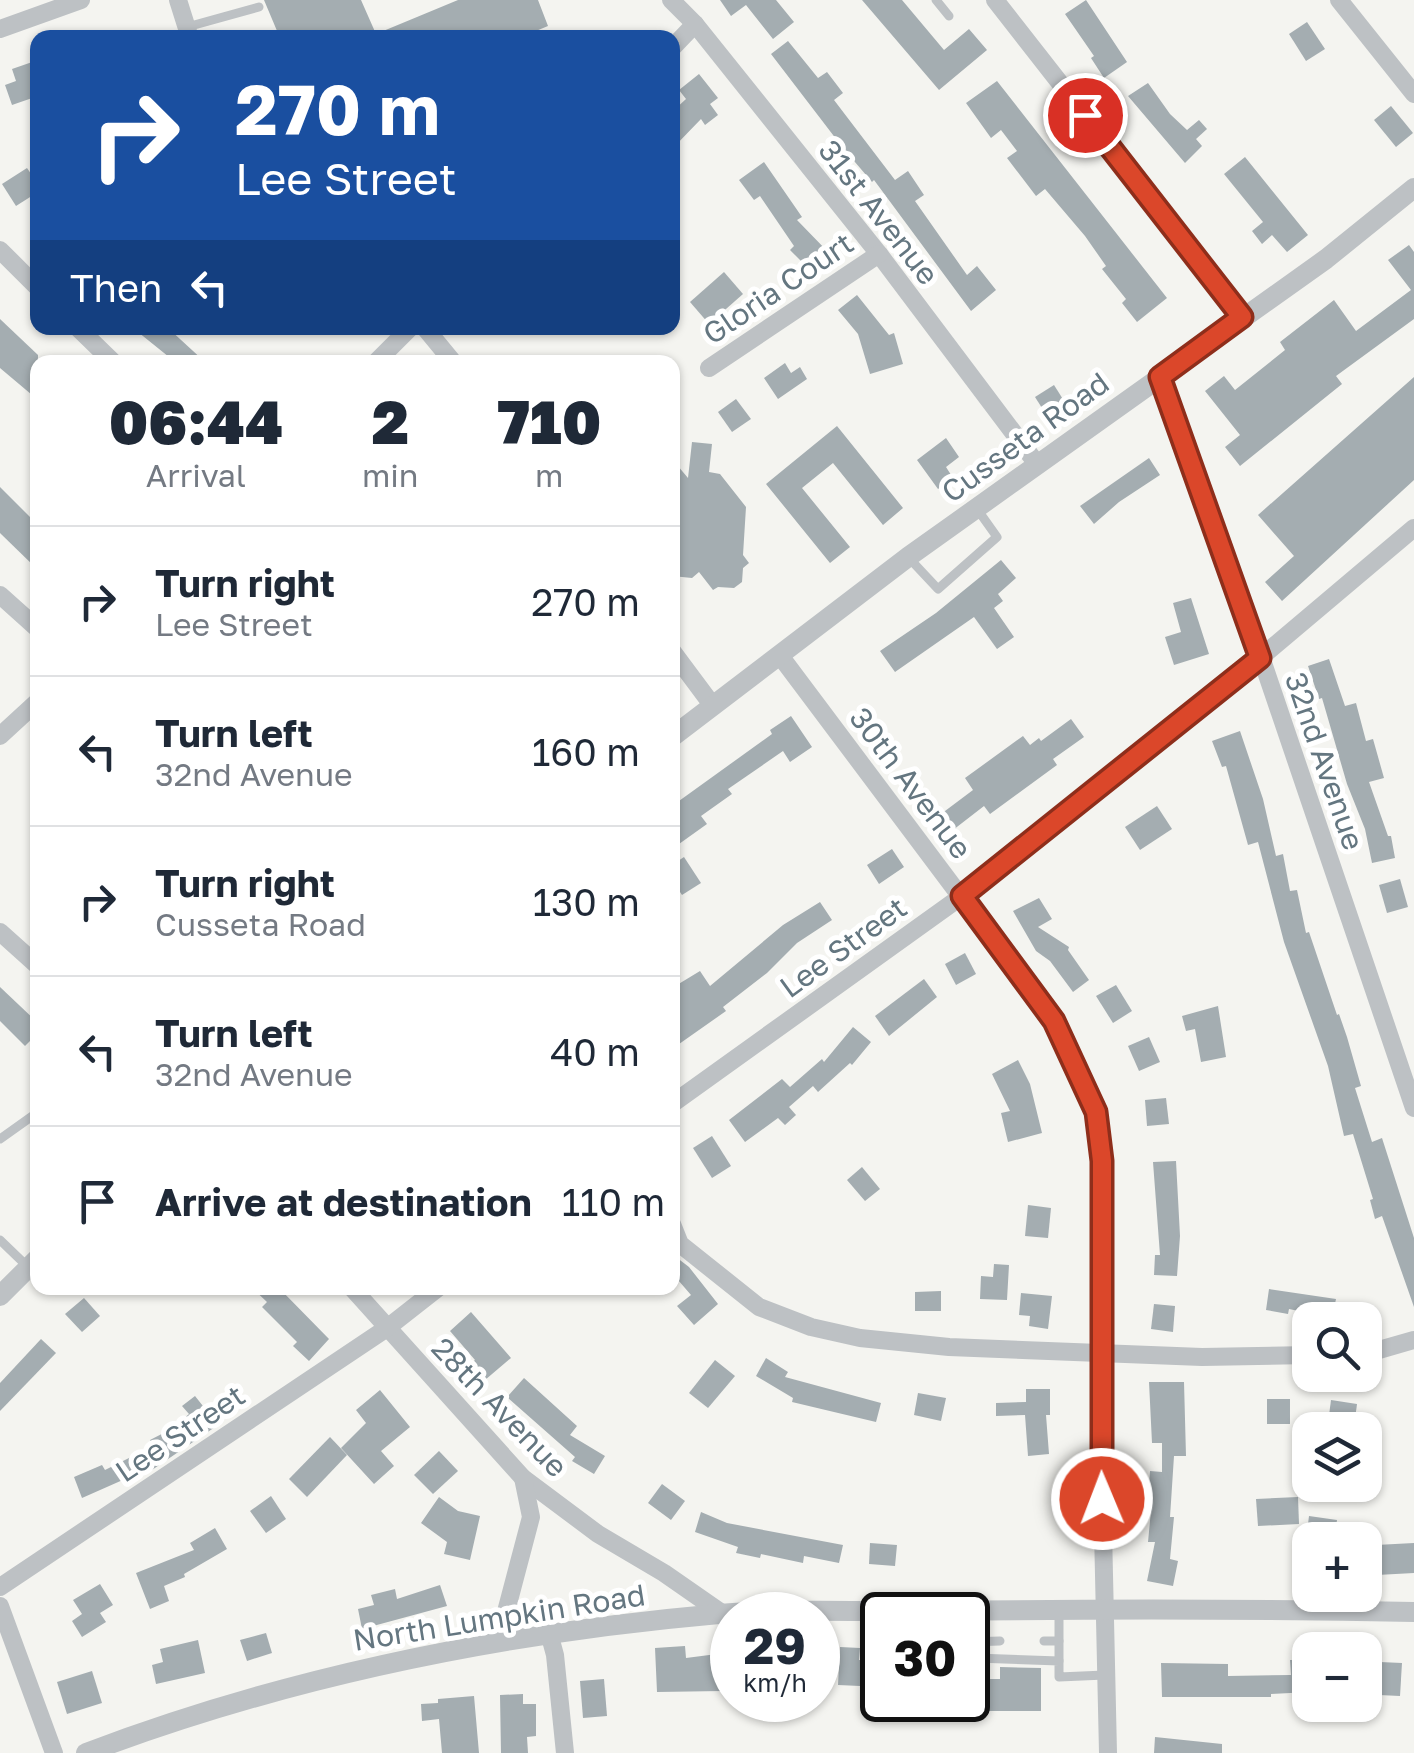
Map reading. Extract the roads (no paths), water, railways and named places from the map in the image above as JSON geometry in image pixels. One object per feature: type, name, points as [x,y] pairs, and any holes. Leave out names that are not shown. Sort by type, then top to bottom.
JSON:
[{"type":"street","points":[[0,28],[81,0]]},
{"type":"street","points":[[178,0],[188,30]]},
{"type":"street","name":"31st Avenue","points":[[672,0],[879,254],[1037,464]]},
{"type":"street","points":[[995,0],[1242,317]]},
{"type":"street","points":[[1339,0],[1414,94]]},
{"type":"street","points":[[680,40],[695,24]]},
{"type":"street","name":"Cusseta Road","points":[[680,731],[908,558],[1355,237],[1414,188]]},
{"type":"street","points":[[0,250],[30,280]]},
{"type":"street","name":"Gloria Court","points":[[708,368],[879,254]]},
{"type":"street","points":[[85,335],[106,355]]},
{"type":"street","points":[[383,355],[403,335]]},
{"type":"street","points":[[431,335],[447,355]]},
{"type":"street","name":"32nd Avenue","points":[[1160,377],[1414,1108]]},
{"type":"street","name":"Lee Street","points":[[680,1098],[962,896],[1260,658],[1414,528]]},
{"type":"street","points":[[0,595],[30,622]]},
{"type":"street","name":"30th Avenue","points":[[781,657],[1054,1021],[1096,1112],[1102,1161],[1100,1352],[1108,1753]]},
{"type":"street","points":[[680,662],[713,706]]},
{"type":"street","points":[[0,736],[30,708]]},
{"type":"street","points":[[0,932],[30,959]]},
{"type":"street","points":[[680,1244],[759,1307],[811,1327],[860,1338],[949,1347],[1202,1357],[1292,1355]]},
{"type":"street","points":[[0,1296],[30,1265]]},
{"type":"street","name":"28th Avenue","points":[[358,1295],[523,1478],[598,1534],[710,1605]]},
{"type":"street","name":"Lee Street","points":[[0,1588],[387,1328],[429,1295]]},
{"type":"street","points":[[1382,1349],[1414,1340]]},
{"type":"street","points":[[498,1642],[531,1517],[523,1478]]},
{"type":"street","points":[[0,1606],[54,1753]]},
{"type":"street","name":"North Lumpkin Road","points":[[990,1610],[1414,1612]]},
{"type":"street","name":"North Lumpkin Road","points":[[86,1753],[171,1721],[310,1680],[549,1633],[710,1615]]},
{"type":"street","points":[[549,1633],[555,1655],[565,1753]]},
{"type":"lane","points":[[938,1],[949,16]]},
{"type":"lane","points":[[194,30],[258,6]]},
{"type":"lane","points":[[908,558],[938,589],[997,537],[977,509]]},
{"type":"lane","points":[[0,1139],[30,1118]]},
{"type":"lane","points":[[0,1240],[30,1260]]},
{"type":"lane","points":[[1059,1610],[1060,1677],[1106,1674]]},
{"type":"lane","points":[[990,1641],[1000,1641]]},
{"type":"lane","points":[[1044,1641],[1059,1641]]},
{"type":"lane","points":[[990,1659],[1059,1661]]}]
